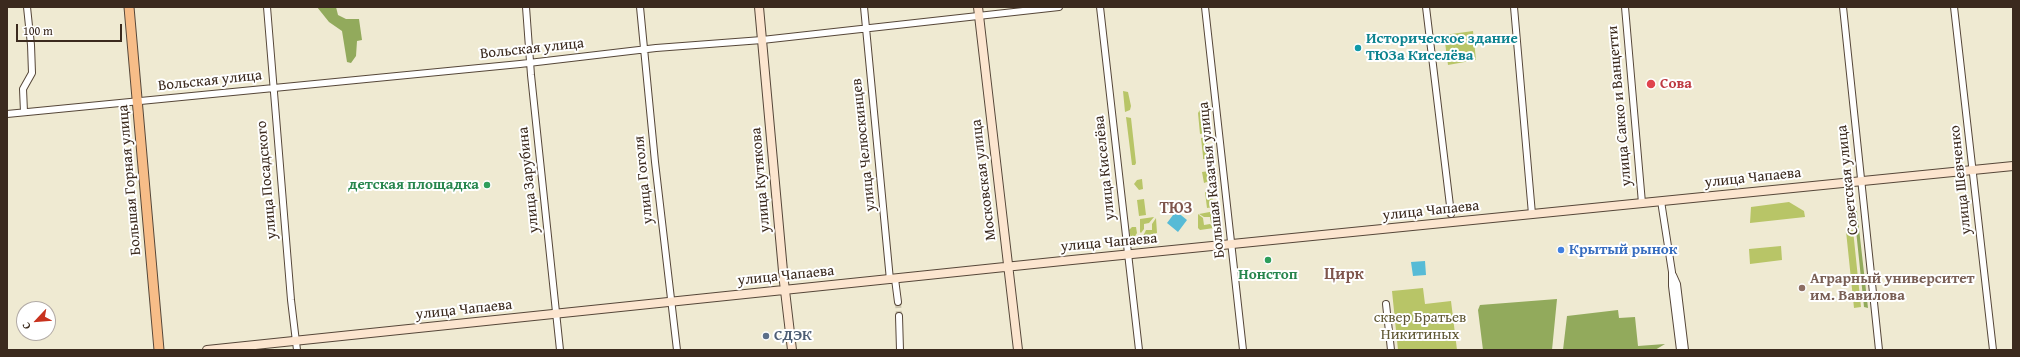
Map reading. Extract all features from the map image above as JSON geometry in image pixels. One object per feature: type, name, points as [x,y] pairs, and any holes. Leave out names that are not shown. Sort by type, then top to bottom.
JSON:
[{"type":"main road","name":"Большая Горная улица","points":[[129,7],[159,350]]},
{"type":"street","points":[[24,112],[23,90],[32,73],[27,7]]},
{"type":"street","name":"улица Посадского","points":[[267,7],[297,350]]},
{"type":"street","name":"улица Зарубина","points":[[526,7],[560,350]]},
{"type":"street","name":"улица Гоголя","points":[[640,7],[677,350]]},
{"type":"street","name":"улица Кутякова","points":[[759,7],[785,290],[792,350]]},
{"type":"street","name":"улица Челюскинцев","points":[[864,7],[893,279],[898,302]]},
{"type":"street","name":"Вольская улица","points":[[7,114],[644,50],[762,40],[866,28],[979,11],[1059,7]]},
{"type":"street","name":"улица Киселёва","points":[[1100,7],[1139,350]]},
{"type":"street","name":"Большая Казачья улица","points":[[1205,7],[1243,350]]},
{"type":"street","points":[[1426,7],[1450,214]]},
{"type":"street","points":[[1514,7],[1532,214]]},
{"type":"street","name":"улица Сакко и Ванцетти","points":[[1625,7],[1642,203]]},
{"type":"street","name":"Советская улица","points":[[1842,7],[1880,350]]},
{"type":"street","name":"улица Шевченко","points":[[1954,7],[1993,350]]},
{"type":"street","name":"Московская улица","points":[[979,11],[1018,350]]},
{"type":"street","name":"улица Чапаева","points":[[208,350],[1009,267],[2013,166]]},
{"type":"street","points":[[1661,201],[1672,272],[1672,286],[1680,350]]},
{"type":"street","points":[[1672,272],[1677,284],[1685,350]]},
{"type":"street","points":[[1386,304],[1391,350]]},
{"type":"street","points":[[899,316],[900,350]]},
{"type":"green space","points":[[317,7],[336,7],[338,15],[346,19],[359,19],[362,40],[357,41],[356,56],[351,63],[347,62],[342,31],[329,22]]},
{"type":"green space","points":[[1473,31],[1476,60],[1448,65],[1444,35]]},
{"type":"green space","points":[[1123,91],[1128,92],[1131,106],[1130,110],[1125,112]]},
{"type":"green space","points":[[1201,108],[1203,108],[1206,133],[1200,134],[1198,113]]},
{"type":"green space","points":[[1126,117],[1131,118],[1135,165],[1132,165]]},
{"type":"green space","points":[[1206,137],[1209,156],[1206,159],[1203,159],[1201,138]]},
{"type":"green space","points":[[1202,172],[1211,172],[1212,180],[1204,183]]},
{"type":"green space","points":[[1142,179],[1143,189],[1139,190],[1134,184],[1137,180]]},
{"type":"green space","points":[[1212,191],[1213,207],[1207,208],[1205,192]]},
{"type":"green space","points":[[1144,199],[1146,215],[1139,216],[1137,200]]},
{"type":"green space","points":[[1789,202],[1804,211],[1805,217],[1750,223],[1751,207]]},
{"type":"green space","points":[[1215,211],[1215,226],[1211,223],[1210,217],[1204,217],[1199,214]]},
{"type":"green space","points":[[1854,211],[1857,211],[1868,308],[1864,307]]},
{"type":"green space","points":[[1198,214],[1203,218],[1204,225],[1210,224],[1214,228],[1200,230],[1198,228]]},
{"type":"green space","points":[[1154,217],[1149,223],[1144,224],[1144,229],[1141,233],[1140,219]]},
{"type":"green space","points":[[1156,218],[1157,233],[1143,236],[1146,230],[1152,230],[1152,224]]},
{"type":"green space","points":[[1132,227],[1136,227],[1137,233],[1134,238],[1131,238],[1129,230]]},
{"type":"green space","points":[[1853,230],[1861,307],[1854,308],[1846,231]]},
{"type":"green space","points":[[1781,246],[1782,260],[1750,264],[1749,249]]},
{"type":"green space","name":"сквер Братьев Никитиных","points":[[1423,288],[1425,304],[1451,301],[1457,350],[1398,350],[1392,291]]},
{"type":"green space","points":[[1557,299],[1552,350],[1483,350],[1478,310],[1480,305]]},
{"type":"green space","points":[[1618,310],[1619,318],[1635,317],[1638,346],[1665,344],[1655,350],[1563,350],[1567,316]]},
{"type":"water","points":[[1176,211],[1187,220],[1178,232],[1167,223]]},
{"type":"water","points":[[1425,261],[1426,275],[1413,276],[1411,262]]},
{"type":"tunnel","points":[[898,302],[899,316]]},
{"type":"place","name":"Историческое здание ТЮЗа Киселёва","points":[[1358,48]]},
{"type":"place","name":"Сова","points":[[1651,84]]},
{"type":"place","name":"детская площадка","points":[[487,185]]},
{"type":"place","name":"Крытый рынок","points":[[1561,250]]},
{"type":"place","name":"Нонстоп","points":[[1268,260]]},
{"type":"place","name":"Аграрный университет им. Вавилова","points":[[1802,288]]},
{"type":"place","name":"СДЭК","points":[[766,336]]},
{"type":"district","name":"ТЮЗ","points":[[1176,209]]},
{"type":"district","name":"Цирк","points":[[1344,275]]}]
